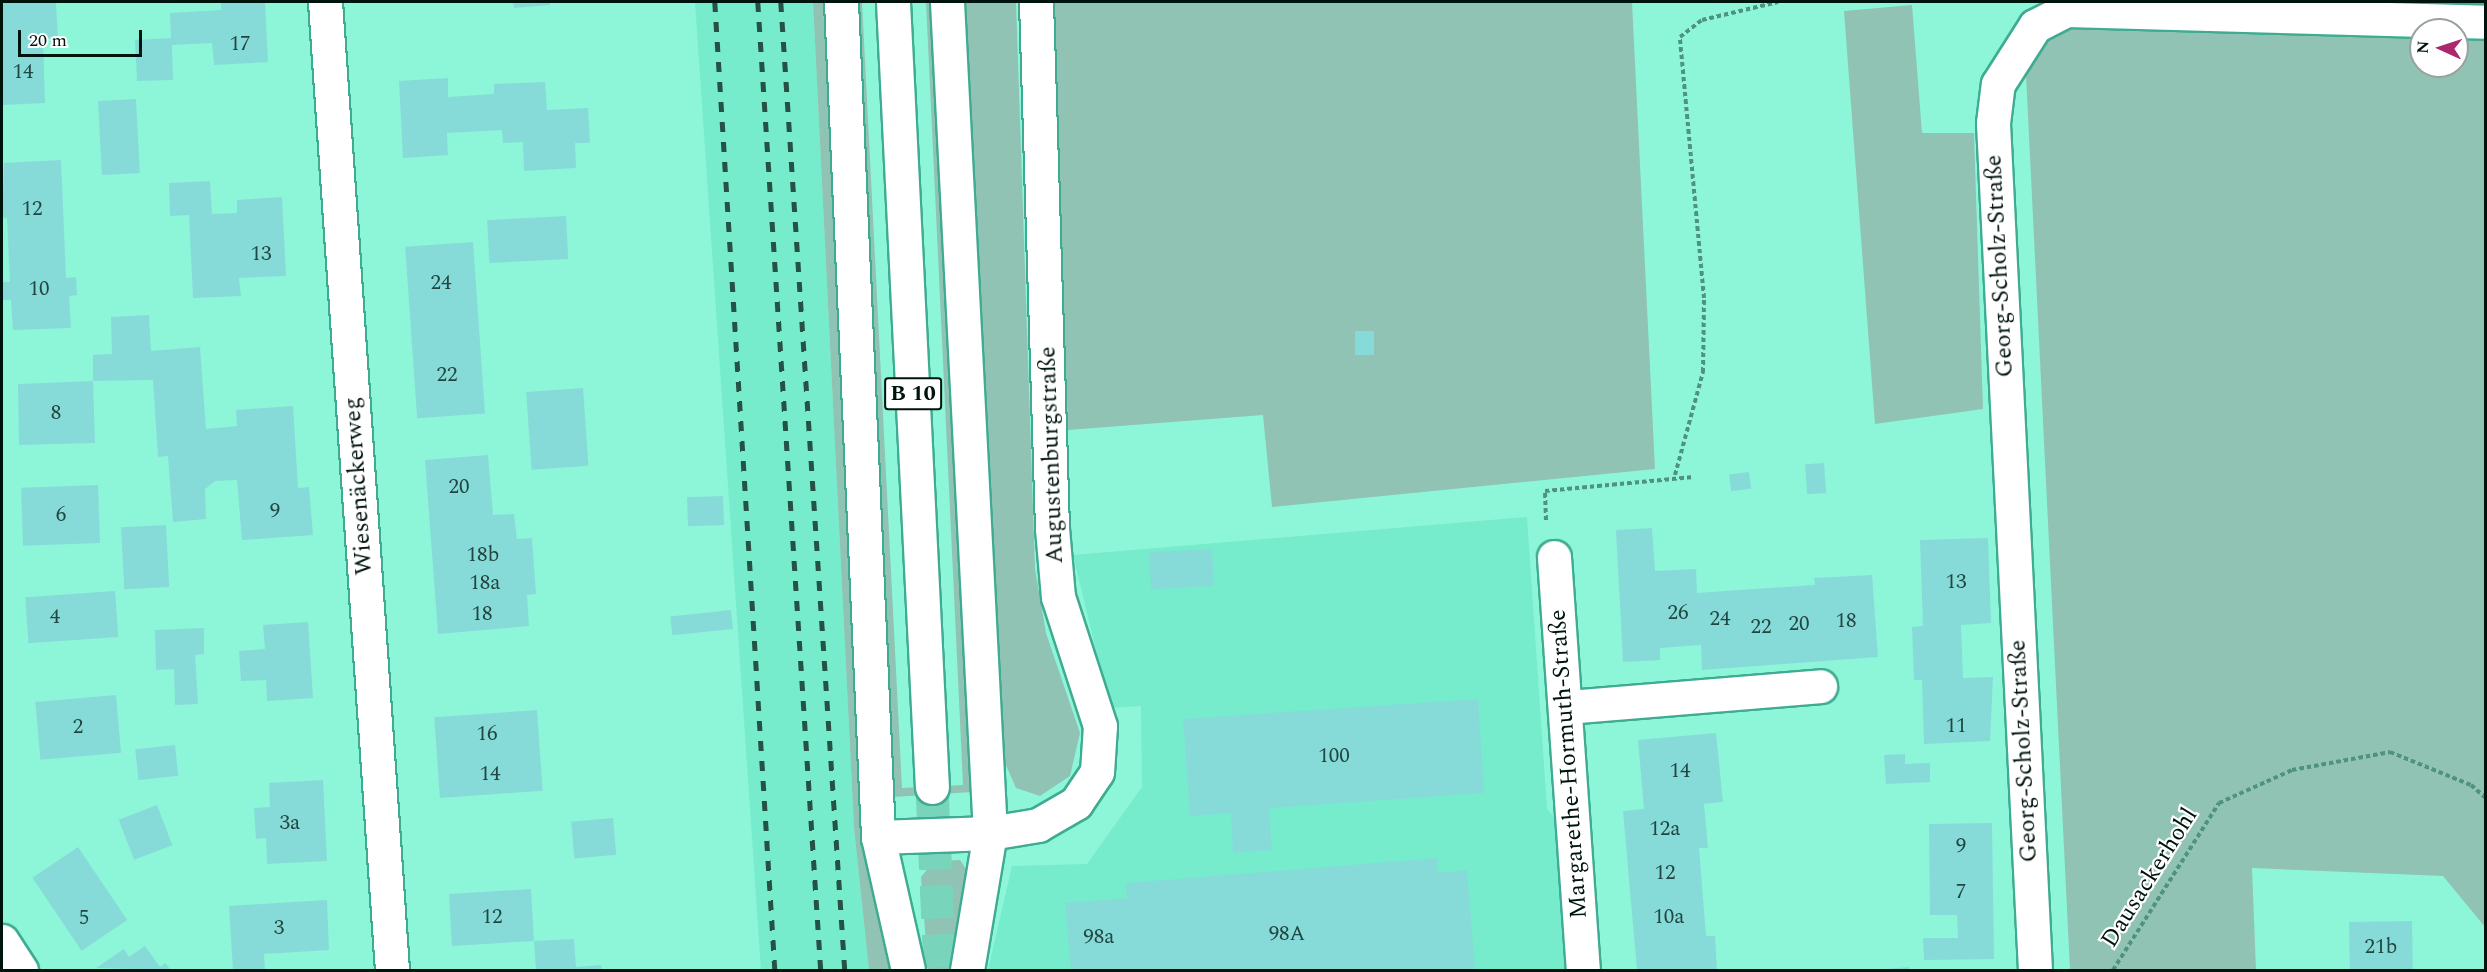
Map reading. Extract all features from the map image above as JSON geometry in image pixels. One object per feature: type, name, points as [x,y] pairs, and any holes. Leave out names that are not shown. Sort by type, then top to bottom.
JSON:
[{"type":"main road","name":"Wiesenäckerweg","points":[[325,2],[392,970]]},
{"type":"main road","points":[[841,2],[878,837],[908,970]]},
{"type":"main road","name":"B 10","points":[[893,2],[932,787]]},
{"type":"main road","points":[[947,2],[990,833],[967,970]]},
{"type":"main road","name":"Augustenburgstraße","points":[[878,837],[990,833],[1038,825],[1076,803],[1096,772],[1100,726],[1058,597],[1052,528],[1036,2]]},
{"type":"main road","name":"Georg-Scholz-Straße","points":[[2035,970],[1994,134],[1998,84],[2035,26],[2067,10],[2486,22]]},
{"type":"main road","name":"Margarethe-Hormuth-Straße","points":[[1554,558],[1567,707],[1583,970]]},
{"type":"main road","points":[[1567,707],[1820,686]]},
{"type":"main road","points":[[2,941],[21,970]]},
{"type":"path","points":[[1675,476],[1703,372],[1704,298],[1680,37],[1702,20],[1778,2]]},
{"type":"path","points":[[1546,515],[1545,491],[1675,476],[1693,477]]},
{"type":"path","name":"Dausackerhohl","points":[[2113,970],[2218,803],[2292,770],[2390,752],[2471,785],[2486,798]]},
{"type":"shaded area","points":[[695,2],[813,2],[854,828],[869,970],[761,970]]},
{"type":"shaded area","points":[[813,2],[823,2],[835,236],[900,970],[869,970],[854,828]]},
{"type":"shaded area","points":[[856,2],[862,2],[902,788],[963,785],[926,2],[935,2],[972,792],[893,797]]},
{"type":"shaded area","points":[[964,2],[1016,2],[1035,569],[1046,633],[1080,733],[1070,776],[1040,796],[1016,788],[1002,756]]},
{"type":"shaded area","points":[[1053,2],[1632,2],[1655,469],[1272,507],[1263,415],[1068,430]]},
{"type":"shaded area","points":[[2335,2],[2485,2],[2486,8]]},
{"type":"shaded area","points":[[1912,5],[1922,133],[1974,133],[1983,409],[1875,424],[1844,11]]},
{"type":"shaded area","points":[[2056,28],[2409,37],[2409,78],[2469,78],[2469,38],[2485,39],[2485,927],[2443,876],[2252,868],[2256,970],[2070,970],[2026,75]]},
{"type":"shaded area","points":[[1527,517],[1547,809],[1563,826],[1568,970],[988,970],[1012,866],[1087,864],[1142,787],[1141,706],[1110,708],[1073,555]]},
{"type":"shaded area","points":[[960,860],[967,870],[949,970],[928,970],[921,877],[934,861]]},
{"type":"building","points":[[2,2],[56,2],[58,39],[43,39],[45,103],[2,105]]},
{"type":"building","points":[[221,2],[265,2],[268,62],[214,65],[212,43],[172,45],[173,80],[137,81],[135,40],[171,38],[170,13],[221,10]]},
{"type":"building","points":[[513,2],[550,2],[550,5],[514,8]]},
{"type":"building","points":[[448,78],[448,97],[494,94],[494,84],[545,82],[547,110],[588,108],[590,143],[575,143],[576,168],[524,171],[523,142],[503,143],[502,130],[447,133],[448,155],[403,158],[399,81]]},
{"type":"building","points":[[136,99],[140,173],[102,175],[98,101]]},
{"type":"building","points":[[61,160],[66,278],[76,277],[77,295],[69,296],[71,328],[13,330],[11,300],[2,300],[2,282],[10,282],[7,218],[2,218],[4,163]]},
{"type":"building","points":[[210,181],[212,214],[237,213],[237,200],[282,197],[286,276],[239,278],[241,296],[193,298],[189,215],[170,216],[169,183]]},
{"type":"building","points":[[566,216],[568,259],[489,263],[487,220]]},
{"type":"building","points":[[473,242],[485,414],[417,418],[405,247]]},
{"type":"building","points":[[149,315],[151,351],[200,347],[206,429],[237,426],[236,410],[293,406],[298,488],[309,487],[313,535],[242,540],[237,480],[215,481],[205,489],[206,519],[173,522],[168,456],[158,457],[153,380],[93,381],[93,355],[112,354],[111,317]]},
{"type":"building","points":[[1355,331],[1374,331],[1374,355],[1355,355]]},
{"type":"building","points":[[93,381],[95,443],[19,445],[18,384]]},
{"type":"building","points":[[583,388],[588,466],[532,470],[526,392]]},
{"type":"building","points":[[488,455],[493,515],[514,514],[517,539],[532,538],[536,594],[527,595],[529,626],[438,634],[425,460]]},
{"type":"building","points":[[1824,463],[1826,493],[1807,494],[1805,464]]},
{"type":"building","points":[[1749,472],[1751,489],[1731,491],[1729,474]]},
{"type":"building","points":[[98,485],[100,543],[23,546],[21,488]]},
{"type":"building","points":[[723,496],[724,525],[688,526],[687,497]]},
{"type":"building","points":[[166,525],[169,587],[124,589],[121,527]]},
{"type":"building","points":[[1652,528],[1655,571],[1696,569],[1697,593],[1815,585],[1814,578],[1872,575],[1878,657],[1702,670],[1701,645],[1660,648],[1660,660],[1623,662],[1616,530]]},
{"type":"building","points":[[1988,538],[1991,623],[1961,625],[1963,678],[1993,677],[1990,741],[1924,744],[1922,680],[1914,680],[1912,627],[1923,626],[1920,540]]},
{"type":"building","points":[[1212,549],[1214,586],[1151,589],[1149,552]]},
{"type":"building","points":[[115,591],[118,637],[28,643],[25,597]]},
{"type":"building","points":[[731,610],[733,629],[672,635],[670,616]]},
{"type":"building","points":[[308,622],[313,698],[267,701],[266,680],[241,681],[239,651],[265,649],[263,625]]},
{"type":"building","points":[[204,628],[204,654],[195,655],[198,704],[175,705],[174,669],[156,670],[155,630]]},
{"type":"building","points":[[116,695],[121,753],[40,760],[35,702]]},
{"type":"building","points":[[1478,699],[1484,793],[1269,808],[1272,850],[1233,853],[1231,813],[1190,816],[1183,719]]},
{"type":"building","points":[[537,710],[543,791],[440,798],[434,717]]},
{"type":"building","points":[[1716,733],[1723,802],[1704,804],[1708,848],[1699,848],[1706,936],[1715,936],[1717,970],[1637,970],[1623,811],[1644,809],[1638,740]]},
{"type":"building","points":[[175,745],[178,776],[138,780],[135,749]]},
{"type":"building","points":[[1905,754],[1905,764],[1930,763],[1930,782],[1886,784],[1884,755]]},
{"type":"building","points":[[323,780],[327,861],[267,864],[266,838],[256,839],[254,808],[270,807],[269,783]]},
{"type":"building","points":[[157,805],[172,845],[134,860],[119,820]]},
{"type":"building","points":[[613,818],[616,855],[574,859],[571,822]]},
{"type":"building","points":[[1992,823],[1994,959],[1924,960],[1923,938],[1958,938],[1957,915],[1930,915],[1929,824]]},
{"type":"building","points":[[78,847],[127,920],[82,951],[32,878]]},
{"type":"building","points":[[1437,858],[1438,873],[1467,870],[1475,969],[1071,970],[1065,903],[1127,898],[1126,883]]},
{"type":"building","points":[[531,889],[534,941],[452,946],[449,894]]},
{"type":"building","points":[[327,900],[329,950],[264,954],[265,970],[233,970],[229,906]]},
{"type":"building","points":[[2412,921],[2413,970],[2350,970],[2349,922]]},
{"type":"building","points":[[574,939],[576,967],[601,965],[602,970],[536,970],[534,941]]},
{"type":"building","points":[[145,946],[160,967],[165,963],[171,970],[96,968],[124,949],[129,957]]},
{"type":"building","points":[[1909,967],[1909,970],[1886,970],[1886,969]]},
{"type":"tunnel","points":[[932,787],[940,970]]},
{"type":"railway","points":[[715,2],[775,970]]},
{"type":"railway","points":[[758,2],[821,970]]},
{"type":"railway","points":[[781,2],[845,970]]}]
